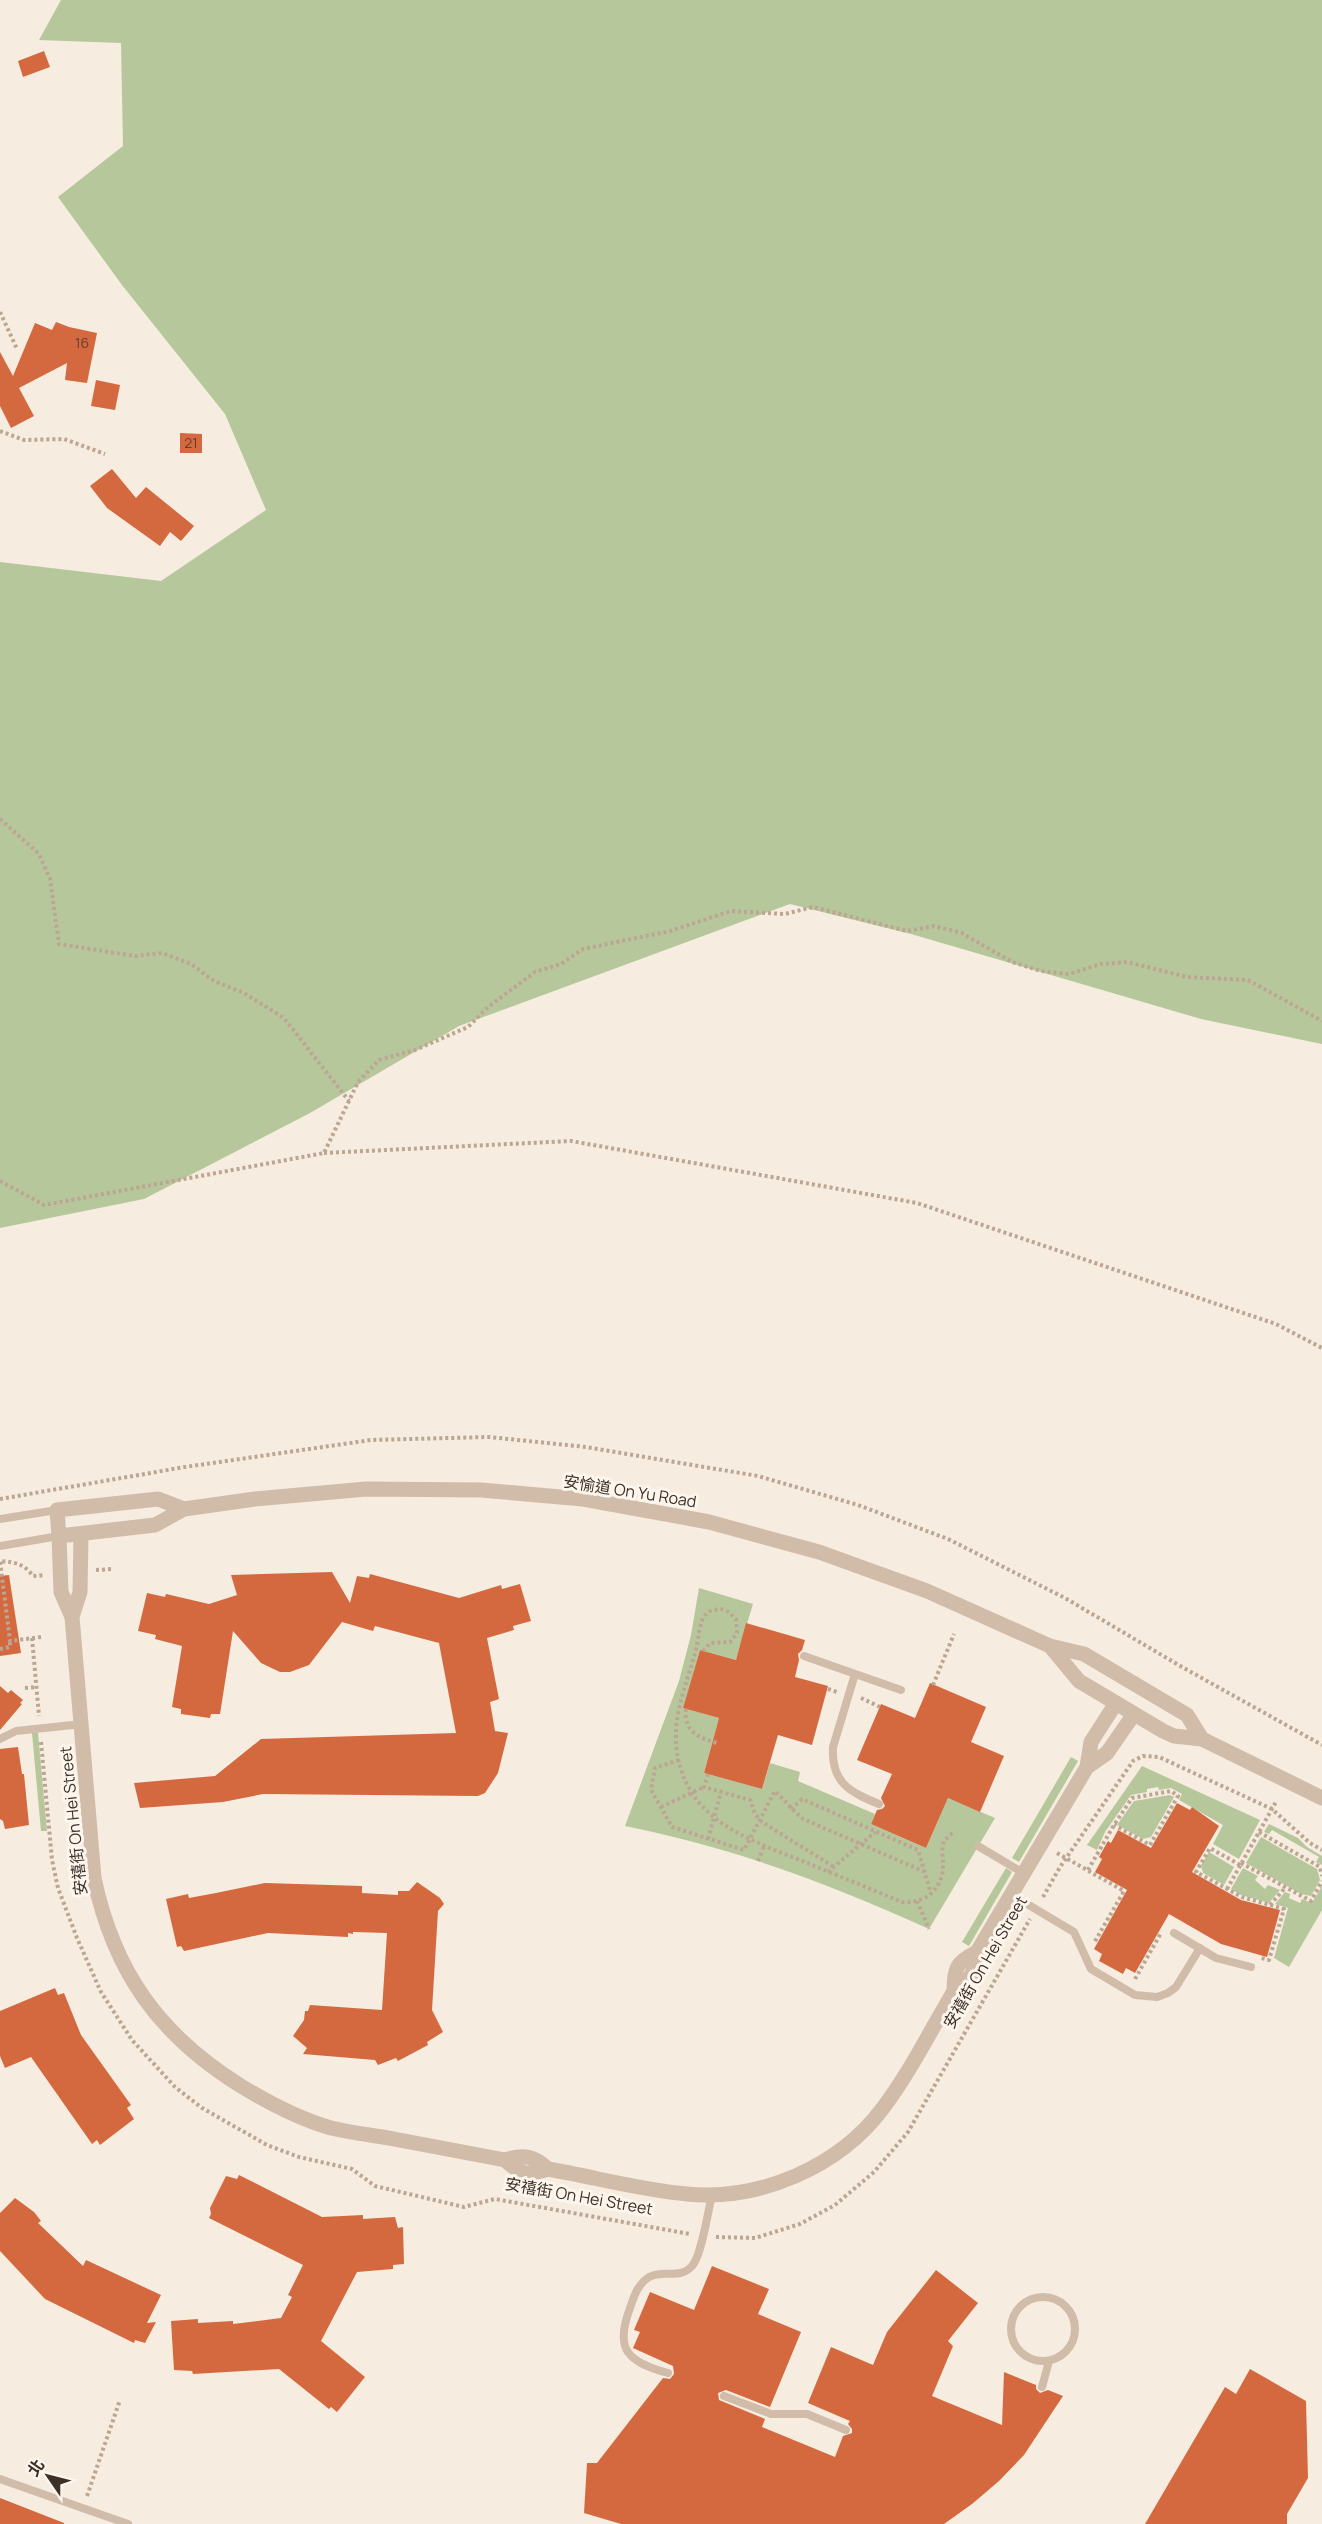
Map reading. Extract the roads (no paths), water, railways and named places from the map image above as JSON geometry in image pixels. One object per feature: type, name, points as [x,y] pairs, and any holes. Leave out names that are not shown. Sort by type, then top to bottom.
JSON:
[{"type":"street","name":"安愉道 On Yu Road","points":[[59,1536],[155,1525],[184,1509],[255,1498],[366,1489],[481,1490],[583,1499],[709,1522],[819,1552],[927,1592],[1050,1646],[1084,1654],[1187,1715],[1202,1739]]},
{"type":"street","points":[[57,1510],[158,1498],[184,1509]]},
{"type":"street","points":[[80,1508],[81,1534]]},
{"type":"street","name":"安禧街 On Hei Street","points":[[57,1510],[61,1592],[72,1617],[91,1854],[99,1902],[114,1947],[125,1969],[142,1996],[169,2030],[210,2066],[260,2097],[301,2118],[332,2128],[506,2160],[520,2155],[537,2158],[548,2169],[686,2194],[737,2193],[786,2180],[809,2170],[849,2143],[866,2128],[896,2090],[954,1991],[968,1981],[972,1975],[976,1968],[977,1952],[1087,1767],[1091,1742],[1130,1681]]},
{"type":"street","name":"安禧街 On Hei Street","points":[[72,1617],[81,1582],[81,1534]]},
{"type":"street","name":"安愉道 On Yu Road","points":[[1050,1646],[1079,1681],[1134,1714],[1174,1736],[1202,1739],[1322,1798]]},
{"type":"street","name":"安禧街 On Hei Street","points":[[1087,1767],[1107,1753],[1148,1692]]},
{"type":"lane","points":[[0,1519],[57,1510]]},
{"type":"lane","name":"安愉道 On Yu Road","points":[[0,1546],[59,1536]]},
{"type":"lane","points":[[804,1656],[901,1690]]},
{"type":"lane","points":[[855,1674],[832,1748],[832,1759],[839,1779],[846,1787],[855,1794],[879,1804]]},
{"type":"lane","points":[[0,1739],[16,1731],[82,1724]]},
{"type":"lane","points":[[978,1846],[1025,1874]]},
{"type":"lane","points":[[1012,1895],[1074,1932],[1091,1969],[1135,1995],[1146,1998],[1157,1997],[1176,1987],[1200,1948]]},
{"type":"lane","points":[[1174,1934],[1216,1958],[1251,1967]]},
{"type":"lane","points":[[668,2373],[644,2367],[631,2357],[624,2341],[625,2322],[638,2288],[644,2281],[658,2274],[672,2275],[686,2271],[696,2260],[698,2236],[712,2194]]},
{"type":"lane","points":[[1042,2387],[1048,2361],[1066,2351],[1075,2333],[1074,2323],[1065,2306],[1057,2300],[1037,2298],[1020,2307],[1011,2325],[1011,2335],[1021,2352],[1029,2358],[1048,2361]]},
{"type":"lane","points":[[724,2396],[771,2414],[807,2414],[846,2430]]},
{"type":"lane","points":[[0,2479],[128,2524]]}]
